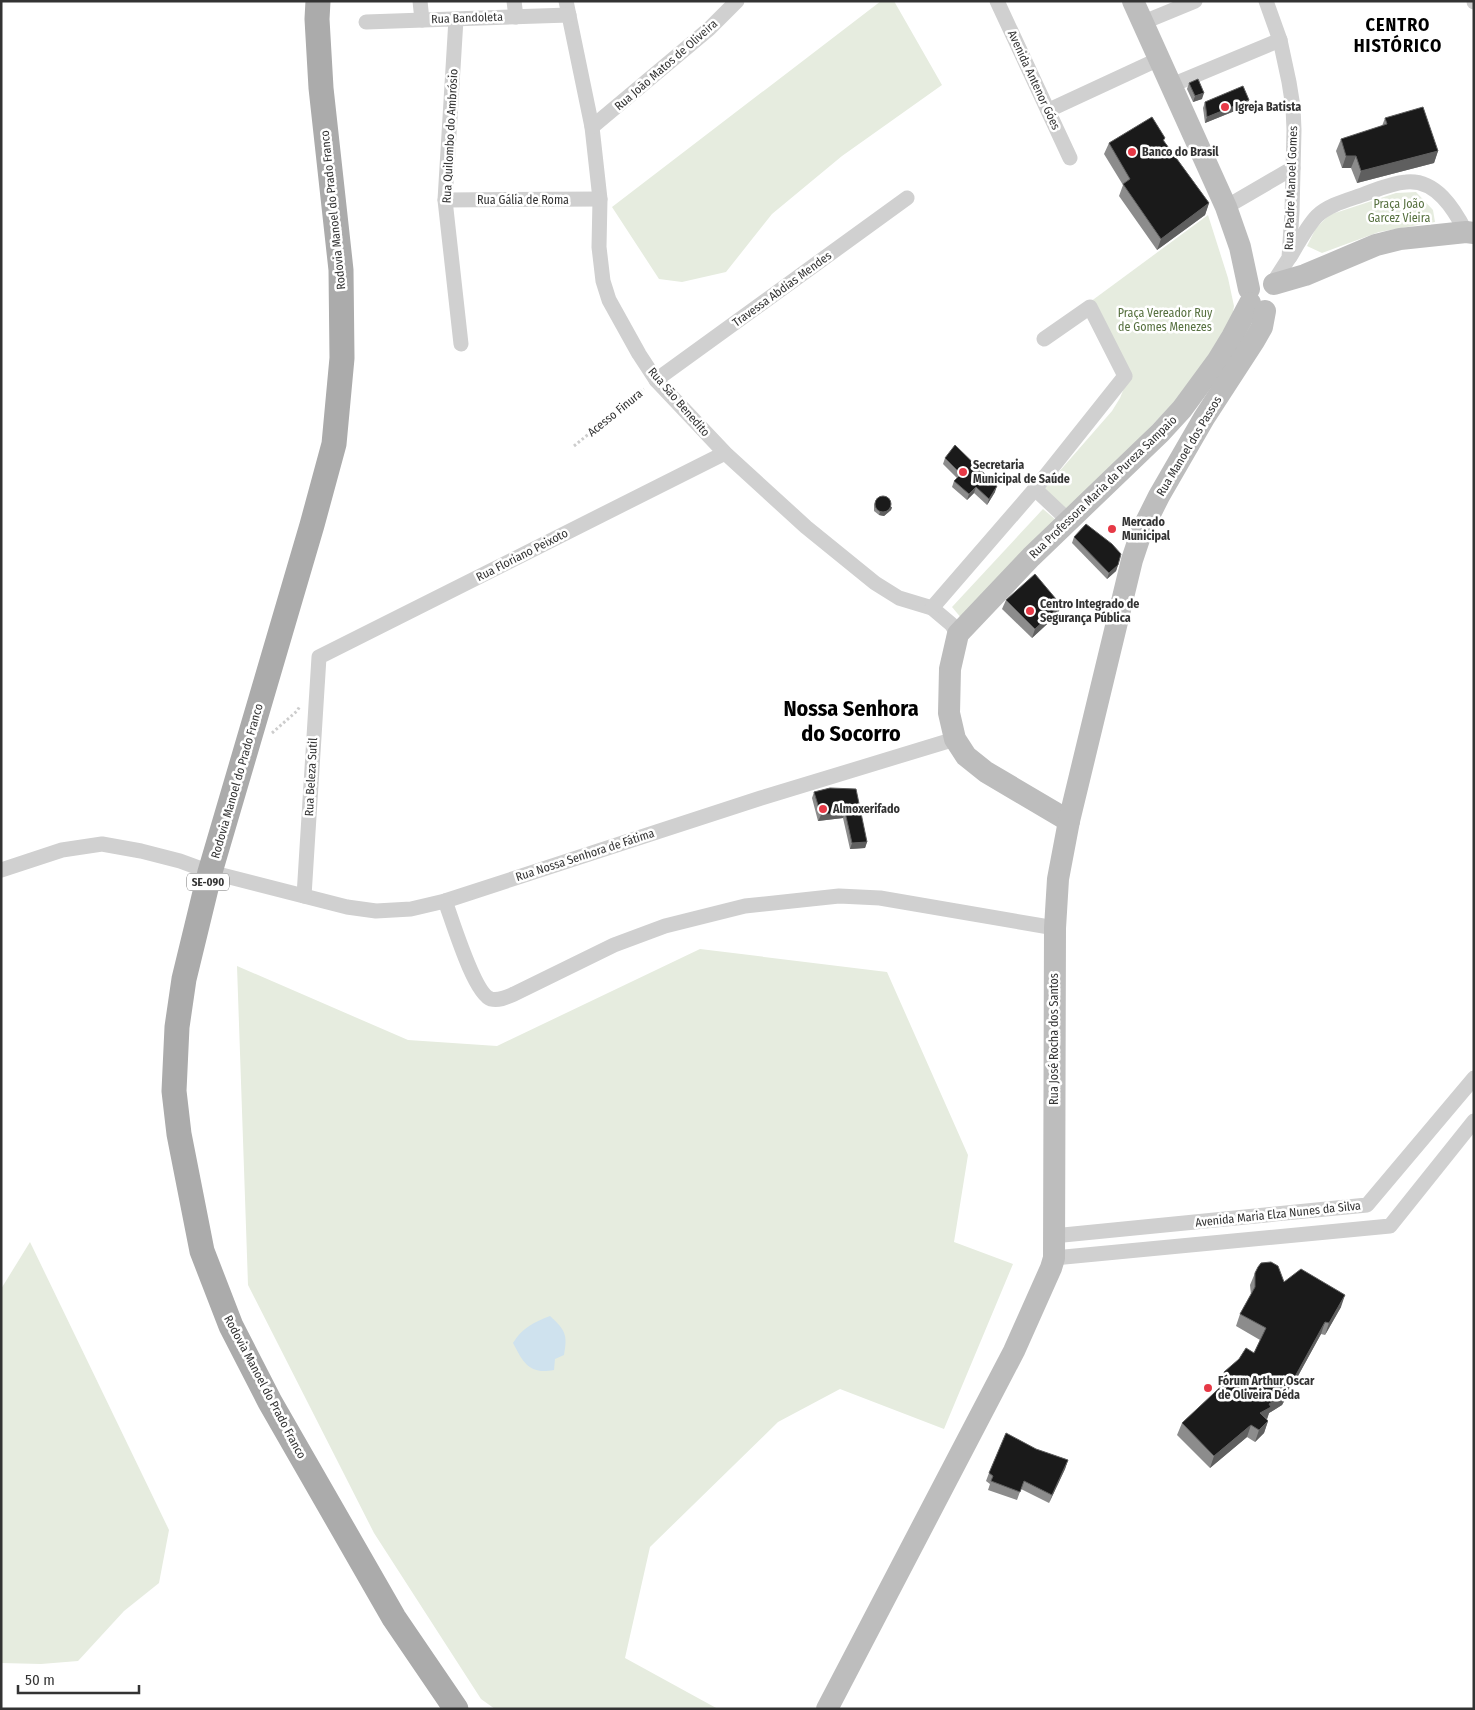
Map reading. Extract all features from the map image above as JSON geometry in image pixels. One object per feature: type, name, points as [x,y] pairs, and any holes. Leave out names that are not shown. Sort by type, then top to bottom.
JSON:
[{"type":"main road","name":"Rodovia Manoel do Prado Franco","points":[[318,1],[317,19],[321,88],[341,270],[342,358],[334,444],[247,750],[210,872],[184,978],[177,1027],[174,1091],[185,1171],[202,1251],[231,1326],[270,1402],[394,1618],[456,1709]]},
{"type":"street","points":[[420,1],[422,20]]},
{"type":"street","points":[[514,1],[516,16]]},
{"type":"street","name":"Rua João Matos de Oliveira","points":[[592,127],[709,30],[737,1]]},
{"type":"street","name":"Avenida Antenor Góes","points":[[997,1],[1070,158]]},
{"type":"street","points":[[1134,1],[1226,207],[1240,247],[1264,293],[1292,292],[1305,275],[1376,245],[1400,239],[1470,233],[1455,210],[1428,185],[1406,182],[1385,187],[1332,206],[1317,215],[1289,258]]},
{"type":"street","points":[[1144,22],[1195,1]]},
{"type":"street","name":"Rua Padre Manoel Gomes","points":[[1264,293],[1289,258],[1294,130],[1293,107],[1280,40],[1266,1]]},
{"type":"street","name":"Rua Bandoleta","points":[[366,22],[516,16],[567,8]]},
{"type":"street","name":"Rua São Benedito","points":[[567,8],[592,127],[600,199],[599,247],[602,281],[609,300],[639,354],[656,380],[725,453],[806,526],[875,583],[898,598],[932,608],[951,624],[958,634]]},
{"type":"street","name":"Rua Quilombo do Ambrósio","points":[[456,18],[445,200],[462,344]]},
{"type":"street","points":[[1172,85],[1280,40]]},
{"type":"street","points":[[1049,110],[1159,59]]},
{"type":"street","points":[[1226,207],[1292,168]]},
{"type":"street","name":"Travessa Abdias Mendes","points":[[656,380],[907,198]]},
{"type":"street","name":"Rua Gália de Roma","points":[[445,200],[600,199]]},
{"type":"street","name":"Rua Professora Maria da Pureza Sampaio","points":[[958,634],[1031,557],[1160,433],[1182,409],[1264,293]]},
{"type":"street","name":"Rua Manoel dos Passos","points":[[1070,821],[1120,607],[1142,530],[1159,496],[1204,418],[1262,327],[1264,293]]},
{"type":"street","points":[[932,608],[1035,489],[1125,376],[1090,307],[1044,339]]},
{"type":"street","name":"Rua Floriano Peixoto","points":[[319,658],[725,453]]},
{"type":"street","points":[[1035,489],[1069,521]]},
{"type":"street","points":[[958,634],[950,669],[949,713],[950,726],[955,739],[966,756],[986,772],[1070,821]]},
{"type":"street","name":"Rua Beleza Sutil","points":[[304,896],[319,658]]},
{"type":"street","name":"Rua Nossa Senhora de Fátima","points":[[1,870],[62,850],[102,844],[141,851],[210,872],[347,907],[376,911],[411,909],[445,901],[761,798],[955,739]]},
{"type":"street","name":"Rua José Rocha dos Santos","points":[[1053,1247],[1055,928],[1058,879],[1070,821]]},
{"type":"street","points":[[445,901],[470,970],[478,986],[489,999],[496,1000],[514,994],[614,945],[665,926],[744,906],[839,896],[880,898],[1055,928]]},
{"type":"street","name":"Avenida Maria Elza Nunes da Silva","points":[[1053,1247],[1367,1205],[1474,1078]]},
{"type":"street","name":"Avenida Maria Elza Nunes da Silva","points":[[1053,1247],[1390,1226],[1474,1121]]},
{"type":"street","points":[[827,1709],[1014,1351],[1046,1279],[1053,1247]]},
{"type":"path","name":"Acesso Finura","points":[[574,446],[656,380]]},
{"type":"path","points":[[247,750],[267,738],[297,711],[317,677]]},
{"type":"green space","points":[[881,1],[894,1],[942,85],[842,156],[772,214],[726,272],[682,282],[659,279],[612,207]]},
{"type":"green space","name":"Praça João Garcez Vieira","points":[[1416,192],[1433,210],[1435,222],[1379,232],[1322,253],[1307,246],[1316,228],[1329,215],[1396,193]]},
{"type":"green space","name":"Praça Vereador Ruy de Gomes Menezes","points":[[1208,215],[1228,278],[1234,306],[1231,324],[1193,382],[1070,512],[1044,489],[1112,411],[1120,398],[1129,376],[1090,302]]},
{"type":"green space","points":[[1043,509],[1056,520],[962,619],[952,607]]},
{"type":"green space","points":[[700,949],[887,972],[968,1155],[954,1242],[1013,1264],[944,1429],[840,1389],[778,1422],[650,1547],[625,1658],[718,1709],[495,1709],[481,1699],[374,1533],[248,1285],[237,966],[408,1040],[497,1046]]},
{"type":"green space","points":[[30,1242],[169,1530],[159,1583],[124,1611],[78,1661],[41,1664],[1,1663],[1,1289]]},
{"type":"water","points":[[550,1316],[564,1333],[566,1342],[564,1355],[555,1359],[554,1370],[538,1371],[524,1361],[513,1343],[520,1333],[529,1326]]},
{"type":"building","points":[[1198,79],[1204,93],[1195,96],[1189,83]]},
{"type":"building","name":"Igreja Batista","points":[[1243,86],[1249,100],[1207,117],[1205,102]]},
{"type":"building","points":[[1423,107],[1438,151],[1361,171],[1356,156],[1346,156],[1341,139],[1387,124],[1385,118]]},
{"type":"building","points":[[1152,117],[1165,138],[1163,140],[1209,203],[1161,239],[1123,184],[1130,179],[1109,143]]},
{"type":"building","name":"Secretaria Municipal de Saúde","points":[[955,445],[997,486],[989,499],[976,487],[969,494],[954,481],[961,474],[945,458]]},
{"type":"building","points":[[880,496],[886,496],[891,501],[889,510],[880,512],[875,507],[875,501]]},
{"type":"building","points":[[1086,524],[1112,544],[1121,554],[1118,565],[1109,573],[1074,537]]},
{"type":"building","name":"Centro Integrado de Segurança Pública","points":[[1035,574],[1061,605],[1035,629],[1006,600]]},
{"type":"building","points":[[830,788],[856,789],[867,842],[852,843],[845,812],[821,815],[814,792]]},
{"type":"building","points":[[1271,1262],[1278,1266],[1284,1282],[1301,1269],[1345,1295],[1329,1323],[1325,1322],[1286,1393],[1269,1404],[1271,1407],[1260,1413],[1268,1421],[1259,1430],[1251,1425],[1214,1456],[1182,1423],[1229,1379],[1224,1372],[1239,1359],[1246,1348],[1254,1353],[1266,1328],[1240,1314],[1255,1287],[1255,1273],[1258,1267],[1261,1263]]},
{"type":"building","points":[[1006,1433],[1036,1449],[1068,1460],[1052,1495],[1024,1481],[1020,1492],[991,1481],[993,1476],[989,1473]]},
{"type":"place","name":"Igreja Batista","points":[[1225,107]]},
{"type":"place","name":"Banco do Brasil","points":[[1132,152]]},
{"type":"place","name":"Secretaria Municipal de Saúde","points":[[963,472]]},
{"type":"place","name":"Mercado Municipal","points":[[1112,529]]},
{"type":"place","name":"Centro Integrado de Segurança Pública","points":[[1030,611]]},
{"type":"place","name":"Almoxerifado","points":[[823,809]]},
{"type":"place","name":"Fórum Arthur Oscar de Oliveira Déda","points":[[1208,1388]]},
{"type":"district","name":"CENTRO HISTÓRICO","points":[[1398,35]]},
{"type":"district","name":"Nossa Senhora do Socorro","points":[[851,720]]}]
